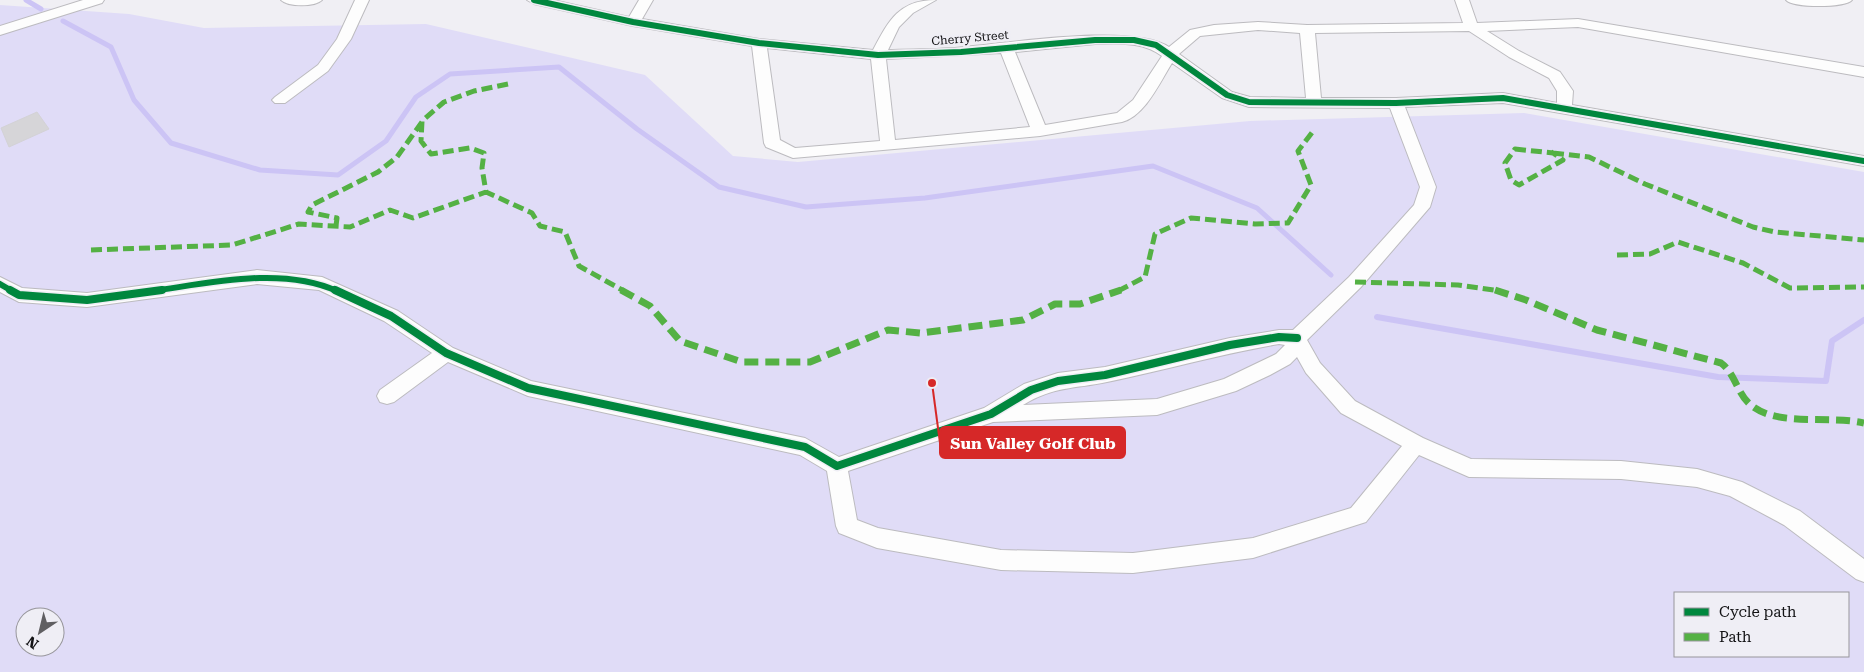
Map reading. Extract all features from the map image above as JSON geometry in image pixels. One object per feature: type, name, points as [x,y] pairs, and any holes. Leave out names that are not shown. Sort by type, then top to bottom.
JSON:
[{"type":"street","points":[[0,31],[97,0]]},
{"type":"street","points":[[288,0],[315,0]]},
{"type":"street","points":[[280,100],[323,68],[344,40],[362,0]]},
{"type":"street","name":"Cherry Street","points":[[534,0],[633,22],[759,43],[878,55],[961,52],[1096,40],[1134,40],[1156,45],[1171,53],[1227,95],[1249,102],[1396,104],[1503,98],[1564,107],[1725,138],[1864,161]]},
{"type":"street","points":[[633,22],[646,0]]},
{"type":"street","points":[[888,146],[878,55],[893,25],[908,10],[929,0]]},
{"type":"street","points":[[1462,0],[1472,27],[1514,54],[1555,75],[1565,91],[1564,107]]},
{"type":"street","points":[[1793,0],[1811,2],[1842,0]]},
{"type":"street","points":[[759,43],[772,143],[793,153],[888,146],[1040,130],[1122,117],[1138,103],[1171,53],[1195,33],[1214,29],[1258,26],[1307,29],[1472,27],[1578,23],[1640,32],[1864,72]]},
{"type":"street","points":[[1307,29],[1314,103]]},
{"type":"street","points":[[1006,47],[1040,130]]},
{"type":"street","points":[[990,414],[1157,407],[1229,385],[1283,359],[1292,350],[1297,338],[1356,282],[1368,264],[1422,207],[1428,187],[1396,104]]},
{"type":"street","points":[[0,284],[19,295],[87,300],[257,276],[322,284],[390,316],[446,353],[528,388],[805,447],[837,466],[990,414],[1030,390],[1058,381],[1105,375],[1230,345],[1279,337],[1297,338]]},
{"type":"street","points":[[1297,338],[1314,368],[1348,406],[1416,444],[1468,468],[1621,470],[1697,478],[1735,488],[1792,518],[1864,572]]},
{"type":"street","points":[[388,396],[446,353]]},
{"type":"street","points":[[837,466],[847,526],[877,538],[1001,560],[1134,563],[1253,548],[1358,515],[1416,444]]},
{"type":"shaded area","points":[[0,5],[129,14],[204,28],[426,24],[645,75],[733,156],[798,162],[1250,121],[1524,113],[1864,172],[1864,672],[0,672]]},
{"type":"building","points":[[37,112],[49,129],[9,147],[1,128]]},
{"type":"waterway","points":[[26,0],[41,9]]},
{"type":"waterway","points":[[63,21],[111,47],[134,100],[171,143],[260,170],[338,175],[386,141],[416,97],[450,74],[559,67],[637,129],[719,187],[806,207],[925,198],[1153,166],[1257,208],[1331,275]]},
{"type":"waterway","points":[[1377,317],[1718,377],[1826,381],[1832,341],[1864,320]]},
{"type":"marked path","points":[[508,84],[474,91],[444,102],[422,121],[421,141],[431,154],[470,148],[484,153],[482,168],[486,192],[532,213],[540,226],[565,232],[579,266],[650,306],[680,341],[742,362],[810,362],[888,330],[921,333],[1023,320],[1055,304],[1080,304],[1124,289],[1145,277],[1146,265],[1155,234],[1191,218],[1255,224],[1288,223],[1311,185],[1298,151],[1314,130]]},
{"type":"marked path","points":[[336,226],[337,218],[308,212],[312,205],[378,172],[397,157],[422,122]]},
{"type":"marked path","points":[[1551,152],[1563,160],[1519,185],[1511,180],[1505,163],[1515,149],[1589,157],[1645,184],[1753,227],[1775,232],[1864,240]]},
{"type":"marked path","points":[[91,250],[232,245],[299,224],[350,227],[390,210],[413,218],[486,192]]},
{"type":"marked path","points":[[1617,255],[1650,254],[1678,242],[1743,263],[1790,288],[1864,287]]},
{"type":"marked path","points":[[1355,282],[1474,286],[1515,295],[1597,330],[1721,363],[1732,374],[1743,397],[1758,411],[1782,417],[1841,419],[1864,423]]},
{"type":"cycle path","points":[[534,0],[633,22],[759,43],[878,55],[961,52],[1095,40],[1134,40],[1156,45],[1227,95],[1249,102],[1396,103],[1503,98],[1864,161]]},
{"type":"cycle path","points":[[0,284],[19,295],[87,300],[257,277],[322,284],[391,316],[446,353],[528,388],[805,447],[837,466],[991,414],[1031,390],[1058,381],[1105,375],[1230,345],[1279,337],[1297,338]]},
{"type":"place","name":"Sun Valley Golf Club","points":[[932,383]]}]
